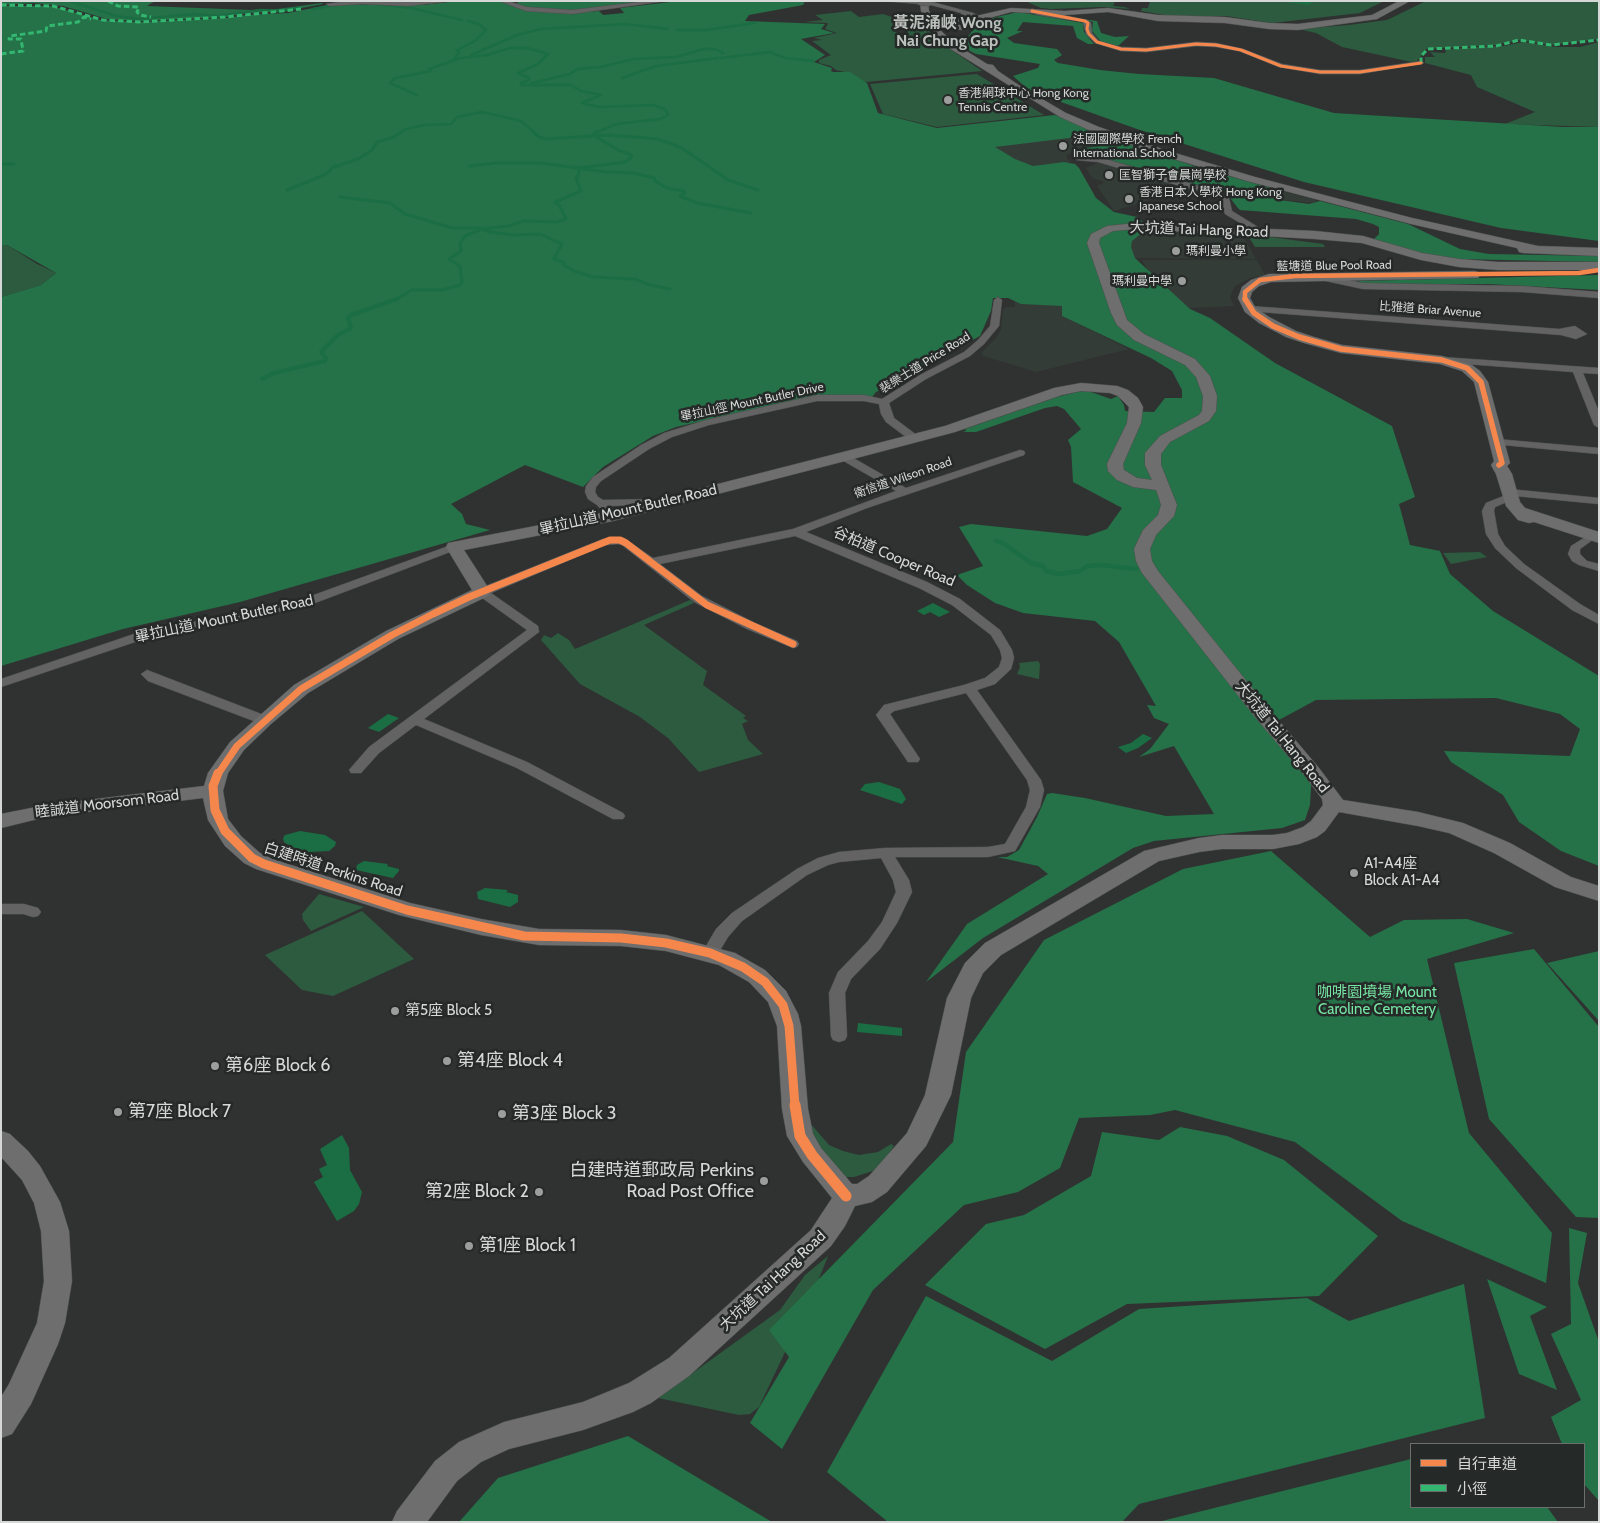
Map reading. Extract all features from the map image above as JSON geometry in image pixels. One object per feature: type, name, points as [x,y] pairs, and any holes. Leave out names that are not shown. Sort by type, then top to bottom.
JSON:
[{"type":"main road","points":[[924,2],[925,10],[952,46],[962,38],[976,19],[1017,7],[1069,13],[1116,10],[1164,18],[1230,20],[1269,26],[1294,27],[1372,17],[1406,1]]},
{"type":"main road","points":[[936,26],[962,38],[988,69],[1056,111],[1095,129],[1161,152],[1251,179],[1411,221],[1451,235],[1467,245],[1485,248],[1599,252]]},
{"type":"main road","name":"大坑道 Tai Hang Road","points":[[408,1522],[446,1471],[470,1452],[504,1436],[583,1416],[622,1402],[640,1393],[678,1367],[816,1243],[828,1229],[846,1196],[863,1194],[878,1184],[917,1139],[938,1095],[959,998],[972,969],[993,949],[1152,856],[1199,845],[1222,842],[1273,842],[1291,839],[1310,832],[1318,826],[1333,805],[1332,798],[1256,706],[1147,567],[1142,555],[1144,542],[1168,511],[1168,500],[1153,465],[1153,452],[1165,439],[1207,415],[1210,407],[1209,390],[1200,372],[1190,362],[1139,337],[1122,322],[1117,313],[1093,243],[1093,239],[1097,234],[1104,230],[1128,226],[1262,232],[1356,239],[1420,256],[1473,264],[1599,266]]},
{"type":"main road","name":"藍塘道 Blue Pool Road","points":[[1255,313],[1245,301],[1245,292],[1255,283],[1269,278],[1569,273],[1599,270]]},
{"type":"main road","points":[[1255,313],[1291,334],[1321,344],[1363,352],[1442,360],[1462,366],[1476,374],[1481,382],[1498,457],[1512,503],[1524,517],[1596,537]]},
{"type":"main road","name":"畢拉山道 Mount Butler Road","points":[[454,547],[612,516],[844,457],[950,429],[1064,390],[1081,386],[1106,388],[1133,400],[1136,407],[1134,423],[1115,464],[1116,471],[1122,477],[1133,482],[1162,486]]},
{"type":"main road","points":[[454,547],[482,592]]},
{"type":"main road","name":"白建時道 Perkins Road","points":[[482,592],[400,631],[336,668],[301,689],[264,720],[237,746],[218,773],[213,791],[215,810],[225,831],[252,858],[277,869],[407,910],[507,933],[538,937],[644,940],[688,947],[728,959],[750,971],[765,982],[778,997],[789,1026],[795,1109],[800,1136],[812,1155],[846,1196]]},
{"type":"main road","name":"睦誠道 Moorsom Road","points":[[1,821],[46,811],[213,791]]},
{"type":"main road","points":[[1333,805],[1440,824],[1471,833],[1568,884],[1599,894]]},
{"type":"main road","points":[[1,1141],[19,1158],[31,1173],[47,1202],[55,1231],[58,1281],[52,1316],[43,1344],[20,1394],[1,1424]]},
{"type":"street","points":[[329,4],[362,2],[415,4],[450,1]]},
{"type":"street","points":[[502,1],[530,10],[576,12],[663,1]]},
{"type":"street","points":[[885,1],[924,2],[974,16],[976,19]]},
{"type":"street","points":[[1017,7],[1044,15],[1087,22],[1088,32],[1094,40],[1103,45],[1116,48],[1142,50],[1196,44],[1216,45],[1240,50],[1281,66],[1324,72],[1360,72],[1420,64]]},
{"type":"street","points":[[936,26],[963,18],[965,16],[964,13]]},
{"type":"street","points":[[1079,158],[1099,160],[1217,194],[1225,198],[1228,212],[1262,232]]},
{"type":"street","points":[[1309,276],[1367,286]]},
{"type":"street","points":[[1348,276],[1355,284],[1367,286],[1513,289],[1599,295]]},
{"type":"street","name":"裴樂士道 Price Road","points":[[914,438],[890,420],[886,414],[884,402],[923,377],[968,354],[987,336],[994,326],[998,300]]},
{"type":"street","name":"比雅道 Briar Avenue","points":[[1255,313],[1294,312],[1563,332]]},
{"type":"street","points":[[1442,360],[1599,371]]},
{"type":"street","points":[[1462,366],[1481,362]]},
{"type":"street","points":[[1577,369],[1599,425]]},
{"type":"street","name":"畢拉山徑 Mount Butler Drive","points":[[612,516],[601,503],[593,499],[590,492],[591,486],[597,479],[652,442],[678,431],[817,398],[864,398],[884,402]]},
{"type":"street","points":[[1498,457],[1599,451]]},
{"type":"street","name":"衛信道 Wilson Road","points":[[796,532],[904,491],[1020,453]]},
{"type":"street","points":[[844,457],[904,491]]},
{"type":"street","points":[[1599,500],[1509,495],[1490,505],[1488,511],[1492,534],[1500,548],[1520,566],[1576,607],[1599,620]]},
{"type":"street","points":[[601,503],[669,501]]},
{"type":"street","points":[[651,562],[796,532]]},
{"type":"street","name":"谷柏道 Cooper Road","points":[[796,532],[939,592],[968,609],[1002,641],[1008,658],[999,674],[990,681],[970,688],[889,708],[884,712],[883,715],[913,759]]},
{"type":"street","points":[[1596,537],[1575,548],[1574,554],[1576,559],[1583,563],[1599,568]]},
{"type":"street","name":"白建時道 Perkins Road","points":[[482,592],[610,540],[620,540],[626,543],[651,562]]},
{"type":"street","name":"畢拉山道 Mount Butler Road","points":[[1,683],[138,637],[185,626],[267,612],[314,600],[394,568],[454,547]]},
{"type":"street","points":[[651,562],[707,605],[793,644]]},
{"type":"street","points":[[356,770],[374,750],[533,632],[534,629],[482,592]]},
{"type":"street","points":[[147,674],[153,678],[264,720]]},
{"type":"street","points":[[710,953],[722,933],[736,917],[802,872],[830,858],[933,851],[988,852],[1004,850],[1014,844],[1034,807],[1037,790],[1034,780],[970,688]]},
{"type":"street","points":[[415,720],[522,766],[618,816]]},
{"type":"street","points":[[839,1036],[837,993],[844,976],[874,945],[889,923],[904,892],[901,880],[885,853]]},
{"type":"street","points":[[1,909],[33,912]]},
{"type":"shaded area","points":[[1025,1],[1115,1],[1113,6],[1130,9],[1102,7],[1051,9],[1041,8]]},
{"type":"shaded area","points":[[1150,1],[1384,1],[1360,13],[1272,23],[1226,16],[1171,16],[1141,11],[1142,8],[1148,8]]},
{"type":"shaded area","points":[[1426,1],[1599,1],[1599,39],[1551,45],[1519,40],[1495,45],[1426,49],[1417,61],[1412,62],[1342,47],[1316,33],[1298,29],[1387,20]]},
{"type":"shaded area","points":[[851,11],[859,17],[883,14],[892,17],[895,31],[901,35],[909,35],[904,22],[922,22],[928,30],[949,48],[982,71],[866,82],[849,73],[819,63],[819,60],[831,55],[812,41],[822,40],[814,38],[837,33],[825,29],[827,23],[804,22],[823,20],[815,15]]},
{"type":"shaded area","points":[[1523,42],[1555,47],[1580,47],[1599,42],[1599,127],[1505,124],[1535,112],[1477,87],[1471,75],[1425,63],[1425,57],[1435,57],[1430,52],[1445,53],[1446,50],[1504,46]]},
{"type":"shaded area","name":"香港網球中心 Hong Kong Tennis Centre","points":[[977,74],[1044,115],[937,127],[883,114],[870,84]]},
{"type":"shaded area","points":[[1101,133],[1124,143],[1072,152],[1067,155],[1067,159],[1072,162],[1029,167],[975,146]]},
{"type":"shaded area","name":"香港日本人學校 Hong Kong Japanese School","points":[[1099,162],[1191,187],[1114,211],[1097,186],[1105,182],[1092,178],[1086,168]]},
{"type":"shaded area","points":[[1273,189],[1317,200],[1313,203],[1283,200],[1275,195]]},
{"type":"shaded area","points":[[1132,229],[1241,233],[1256,259],[1133,258],[1116,238]]},
{"type":"shaded area","points":[[1247,234],[1323,244],[1325,247],[1255,247]]},
{"type":"shaded area","points":[[7,245],[37,264],[56,273],[41,285],[1,297],[1,246]]},
{"type":"shaded area","points":[[1142,260],[1257,260],[1265,275],[1250,278],[1234,287],[1230,298],[1234,306],[1190,308],[1174,303],[1160,291]]},
{"type":"shaded area","points":[[1015,300],[1062,303],[1062,316],[1129,349],[1036,372],[983,356],[981,353],[1001,330],[1003,310],[1006,307],[1015,307]]},
{"type":"shaded area","points":[[1480,552],[1487,557],[1451,564],[1443,553]]},
{"type":"shaded area","points":[[690,600],[694,603],[644,625],[707,671],[703,685],[746,716],[743,718],[748,721],[742,724],[748,740],[763,754],[699,772],[668,738],[640,717],[580,684],[541,640],[544,635],[551,638],[558,633],[569,640],[575,649]]},
{"type":"shaded area","points":[[933,603],[950,612],[939,617],[930,612],[924,615],[917,611]]},
{"type":"shaded area","points":[[1038,661],[1040,664],[1039,679],[1017,674],[1020,667],[1019,663]]},
{"type":"shaded area","points":[[388,714],[399,718],[379,732],[368,728]]},
{"type":"shaded area","points":[[1143,734],[1152,738],[1138,748],[1126,753],[1118,747],[1131,743]]},
{"type":"shaded area","points":[[879,782],[900,789],[906,799],[902,804],[860,790],[865,784]]},
{"type":"shaded area","points":[[300,831],[325,835],[336,842],[335,846],[329,851],[309,852],[296,850],[284,842],[283,838],[285,835]]},
{"type":"shaded area","points":[[364,861],[388,864],[387,866],[399,869],[399,871],[393,878],[356,870],[357,865]]},
{"type":"shaded area","points":[[485,888],[508,890],[506,892],[518,895],[518,902],[510,907],[478,899],[477,892]]},
{"type":"shaded area","points":[[319,894],[364,907],[311,931],[303,920],[302,914]]},
{"type":"shaded area","points":[[362,911],[414,959],[333,996],[302,990],[265,955]]},
{"type":"shaded area","points":[[858,1023],[902,1028],[902,1036],[857,1032]]},
{"type":"shaded area","points":[[810,1123],[829,1145],[843,1151],[859,1155],[878,1152],[891,1144],[894,1146],[879,1169],[854,1177],[842,1177],[813,1149]]},
{"type":"shaded area","points":[[342,1135],[349,1148],[350,1170],[362,1192],[359,1204],[354,1211],[337,1221],[314,1182],[323,1177],[319,1169],[327,1165],[320,1149]]},
{"type":"shaded area","points":[[828,1256],[814,1291],[759,1407],[750,1414],[739,1415],[658,1398],[780,1310],[805,1275]]},
{"type":"green space","points":[[1,1],[155,1],[147,6],[251,10],[323,4],[286,11],[244,13],[226,17],[141,21],[107,19],[63,6],[34,3],[1,5]]},
{"type":"green space","points":[[458,1],[499,1],[513,6],[582,12],[599,11],[603,15],[624,13],[620,8],[670,2],[805,1],[803,5],[749,15],[745,21],[825,24],[821,29],[834,33],[801,39],[825,55],[814,62],[832,68],[831,71],[833,72],[850,72],[867,83],[878,113],[937,128],[1055,115],[1102,134],[995,147],[1015,159],[1033,166],[1064,162],[1075,164],[1096,198],[1114,212],[1137,217],[1149,227],[1132,241],[1131,247],[1135,258],[1190,309],[1210,318],[1275,363],[1392,426],[1415,497],[1399,504],[1410,545],[1440,551],[1450,574],[1493,611],[1599,676],[1599,866],[1561,851],[1519,822],[1503,795],[1451,762],[1444,751],[1570,756],[1580,729],[1560,714],[1496,698],[1316,700],[1279,720],[1312,771],[1310,805],[1305,820],[1282,828],[1154,841],[1133,848],[983,938],[926,982],[967,924],[1048,874],[1038,866],[997,857],[1007,857],[1019,850],[1047,794],[1052,793],[1085,798],[1166,816],[1214,814],[1174,746],[1139,757],[1150,749],[1169,724],[1154,718],[1147,705],[1156,706],[1119,642],[1095,621],[1023,613],[995,603],[967,585],[957,575],[983,566],[959,527],[971,524],[1087,536],[1107,529],[1122,508],[1073,482],[1071,447],[1068,440],[1081,429],[1064,409],[1057,406],[1045,408],[976,432],[962,432],[966,431],[965,429],[1057,397],[1081,391],[1088,391],[1111,399],[1118,396],[1124,405],[1125,411],[1154,412],[1165,398],[1182,398],[1182,390],[1172,371],[1151,358],[1062,316],[1062,306],[1021,304],[1008,298],[993,298],[991,311],[980,336],[876,392],[872,397],[831,395],[810,397],[676,427],[653,436],[603,467],[583,487],[525,465],[451,504],[462,514],[466,524],[490,530],[240,602],[123,629],[1,666],[1,297],[41,285],[56,273],[7,245],[1,246],[1,6],[52,6],[101,20],[139,22],[288,13],[333,4],[422,5]]},
{"type":"green space","points":[[517,1],[660,1],[581,11],[527,8],[518,5]]},
{"type":"green space","points":[[1018,12],[1083,23],[1084,32],[1094,44],[1088,44],[1077,38],[1073,26],[1023,22],[1017,31],[1023,31],[1007,38],[1014,43],[1057,49],[1062,55],[1054,60],[1058,63],[1139,74],[1214,78],[1334,113],[1563,127],[1599,127],[1599,241],[1501,228],[1304,182],[1137,129],[1030,91],[1013,76],[1038,68],[1040,64],[976,54],[965,45],[966,39],[984,20]]},
{"type":"green space","points":[[1073,18],[1097,21],[1101,33],[1115,37],[1129,36],[1118,46],[1102,43],[1092,31],[1093,22]]},
{"type":"green space","points":[[1122,142],[1200,168],[1271,188],[1273,195],[1280,200],[1309,204],[1320,201],[1408,224],[1460,249],[1489,254],[1599,256],[1599,262],[1455,259],[1433,256],[1391,247],[1373,240],[1379,234],[1379,227],[1373,224],[1356,219],[1240,210],[1228,195],[1223,192],[1103,158],[1084,156],[1076,150]]},
{"type":"green space","points":[[1599,275],[1599,290],[1488,284],[1364,284],[1358,281]]},
{"type":"green space","name":"咖啡園墳場 Mount Caroline Cemetery","points":[[1271,851],[1370,937],[1404,920],[1467,919],[1514,933],[1427,959],[1469,1133],[1552,1233],[1546,1283],[1402,1221],[1295,1142],[1175,1110],[1150,1115],[1079,1118],[1060,1168],[1018,1192],[964,1205],[873,1290],[782,1449],[750,1423],[789,1357],[769,1330],[953,1142],[966,1052],[1044,940],[1183,869]]},
{"type":"green space","points":[[1534,949],[1599,1027],[1599,1218],[1576,1217],[1489,1119],[1454,963]]},
{"type":"green space","points":[[1599,951],[1599,1021],[1547,963]]},
{"type":"green space","points":[[1180,1127],[1227,1136],[1284,1160],[1378,1236],[1319,1296],[1127,1304],[1045,1349],[925,1285],[986,1224],[1024,1215],[1091,1176],[1102,1132],[1159,1140]]},
{"type":"green space","points":[[1569,1228],[1587,1233],[1578,1283],[1599,1342],[1599,1501],[1585,1485],[1585,1443],[1562,1443],[1551,1417],[1581,1400],[1551,1334],[1571,1324]]},
{"type":"green space","points":[[1487,1279],[1547,1307],[1530,1316],[1557,1390],[1519,1374]]},
{"type":"green space","points":[[1464,1284],[1485,1418],[1139,1504],[1122,1522],[888,1522],[827,1472],[926,1296],[1052,1361],[1139,1309],[1307,1298],[1349,1321]]},
{"type":"green space","points":[[628,1436],[772,1522],[459,1522],[498,1478]]},
{"type":"green space","points":[[1410,1459],[1410,1508],[1548,1508],[1558,1522],[1158,1522]]},
{"type":"waterway","points":[[44,1],[54,1]]},
{"type":"waterway","points":[[70,1],[116,16],[138,19],[194,14],[218,16],[261,10],[280,11],[298,8]]},
{"type":"waterway","points":[[1282,1],[1308,3],[1313,1]]},
{"type":"waterway","points":[[369,3],[411,8],[462,20]]},
{"type":"waterway","points":[[313,9],[335,5]]},
{"type":"waterway","points":[[468,21],[479,24],[486,30],[475,41],[457,50],[459,52],[454,59],[487,55],[510,48],[527,48],[548,54],[538,64],[518,73],[529,78],[529,80],[521,83],[521,85],[571,85],[581,91],[601,95],[582,103],[585,104],[600,107],[653,105],[665,109],[668,115],[660,119],[616,124],[597,132]]},
{"type":"waterway","points":[[677,30],[707,30],[754,23]]},
{"type":"waterway","points":[[471,55],[517,35],[541,29],[625,24],[668,29]]},
{"type":"waterway","points":[[532,83],[570,74],[577,69],[601,67],[633,59],[676,57],[704,49],[715,49],[723,53]]},
{"type":"waterway","points":[[721,58],[770,52],[785,58],[813,61]]},
{"type":"waterway","points":[[622,78],[656,66],[718,58]]},
{"type":"waterway","points":[[417,95],[390,83],[395,78],[431,71],[429,69],[458,59]]},
{"type":"waterway","points":[[400,133],[406,129],[424,125],[451,124],[457,117],[482,112],[521,121],[535,133]]},
{"type":"waterway","points":[[287,190],[322,176],[330,171],[331,168],[358,159],[372,150],[377,142],[394,137],[401,132]]},
{"type":"waterway","points":[[533,132],[539,137],[546,139],[595,136]]},
{"type":"waterway","points":[[595,136],[593,135],[597,132]]},
{"type":"waterway","points":[[595,136],[609,135],[658,139],[682,148],[728,180],[758,190]]},
{"type":"waterway","points":[[578,168],[625,162],[632,157],[630,154],[620,151],[595,136]]},
{"type":"waterway","points":[[469,166],[496,163],[541,163],[578,168]]},
{"type":"waterway","points":[[1,164],[14,164]]},
{"type":"waterway","points":[[482,229],[509,226],[523,221],[557,222],[564,220],[566,218],[559,205],[555,202],[581,191],[576,178],[579,174],[578,168]]},
{"type":"waterway","points":[[578,168],[634,173],[654,178],[655,181],[667,188],[684,191],[685,193],[680,196],[697,203],[751,213]]},
{"type":"waterway","points":[[340,197],[390,203],[405,214],[452,228],[482,229]]},
{"type":"waterway","points":[[396,299],[412,290],[442,290],[460,285],[462,282],[460,266],[449,259],[461,251],[460,243],[465,236],[482,229]]},
{"type":"waterway","points":[[482,229],[513,235],[540,234],[562,244],[554,259],[563,262],[565,266],[574,271],[593,277],[635,279],[650,285],[670,289]]},
{"type":"waterway","points":[[262,379],[274,373],[325,361],[326,358],[321,352],[338,335],[351,328],[348,318],[351,315],[396,299]]},
{"type":"waterway","points":[[996,541],[1003,543],[1031,563],[1043,566],[1046,571],[1059,574],[1080,571],[1087,566],[1101,565],[1136,569]]},
{"type":"marked path","points":[[108,1],[118,6],[137,7],[139,8],[137,12],[140,15],[151,17]]},
{"type":"marked path","points":[[1,5],[53,6],[103,20],[140,22],[225,17],[301,9]]},
{"type":"marked path","points":[[1,54],[23,51],[21,39],[9,39],[10,36],[46,31],[47,26],[78,22],[84,17],[91,19]]},
{"type":"marked path","points":[[1421,63],[1421,56],[1428,49],[1496,46],[1519,40],[1551,45],[1599,40]]},
{"type":"marked path","points":[[1075,152],[1079,158]]},
{"type":"cycle path","points":[[1032,11],[1085,21],[1088,23],[1087,29],[1089,34],[1097,42],[1121,49],[1146,50],[1196,44],[1216,45],[1241,50],[1281,66],[1320,72],[1360,72],[1421,63]]},
{"type":"cycle path","points":[[1499,465],[1502,463],[1481,382],[1467,368],[1442,360],[1341,349],[1299,337],[1273,326],[1254,313],[1245,301],[1245,292],[1260,280],[1295,276],[1579,273],[1599,270]]},
{"type":"cycle path","points":[[793,644],[707,605],[626,543],[620,540],[610,540],[469,597],[433,614],[392,635],[301,689],[264,720],[237,746],[225,762],[213,786],[215,810],[225,831],[252,858],[264,864],[407,910],[524,936],[621,938],[666,943],[710,953],[743,967],[765,982],[783,1005],[789,1026],[795,1109],[800,1136],[812,1155],[846,1196]]},
{"type":"place","name":"香港網球中心 Hong Kong Tennis Centre","points":[[948,100]]},
{"type":"place","name":"法國國際學校 French International School","points":[[1063,146]]},
{"type":"place","name":"匡智獅子會晨崗學校","points":[[1109,175]]},
{"type":"place","name":"香港日本人學校 Hong Kong Japanese School","points":[[1129,199]]},
{"type":"place","name":"瑪利曼小學","points":[[1176,251]]},
{"type":"place","name":"瑪利曼中學","points":[[1182,281]]},
{"type":"place","name":"A1-A4座 Block A1-A4","points":[[1354,873]]},
{"type":"place","name":"第5座 Block 5","points":[[395,1011]]},
{"type":"place","name":"第4座 Block 4","points":[[447,1061]]},
{"type":"place","name":"第6座 Block 6","points":[[215,1066]]},
{"type":"place","name":"第7座 Block 7","points":[[118,1112]]},
{"type":"place","name":"第3座 Block 3","points":[[502,1114]]},
{"type":"place","name":"白建時道郵政局 Perkins Road Post Office","points":[[764,1181]]},
{"type":"place","name":"第2座 Block 2","points":[[539,1192]]},
{"type":"place","name":"第1座 Block 1","points":[[469,1246]]},
{"type":"district","name":"黃泥涌峽 Wong Nai Chung Gap","points":[[947,32]]}]
